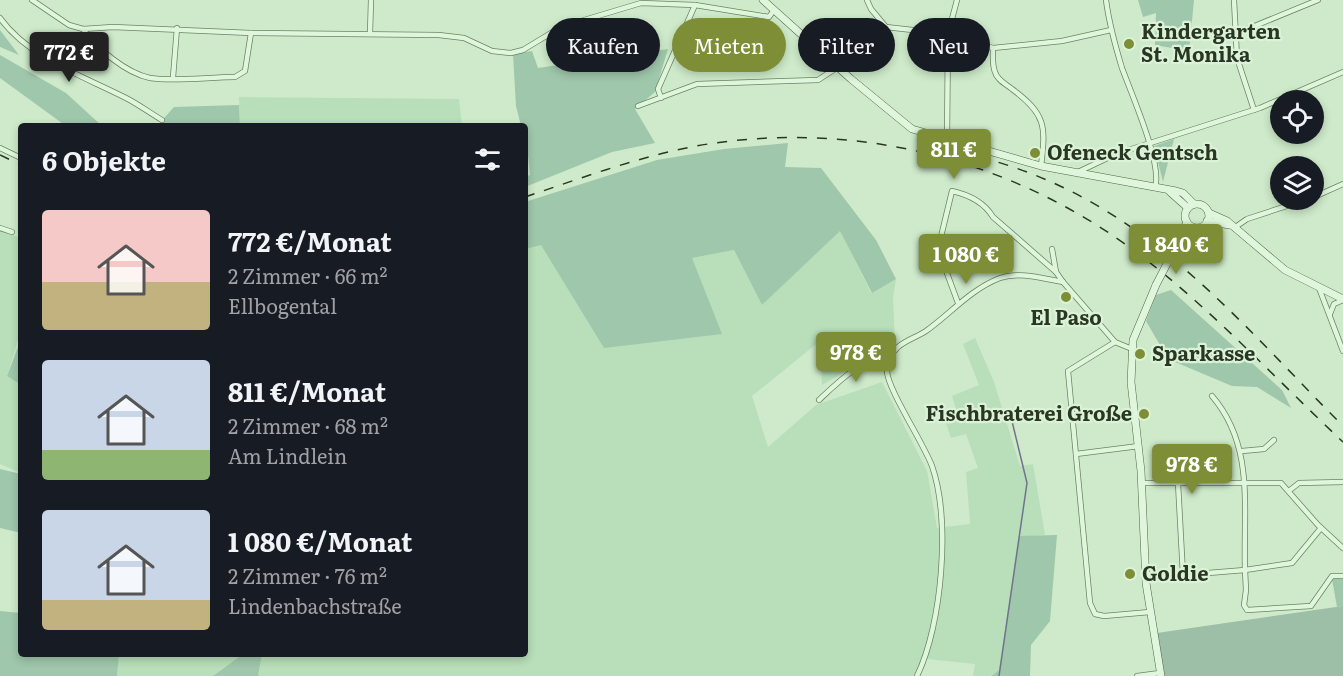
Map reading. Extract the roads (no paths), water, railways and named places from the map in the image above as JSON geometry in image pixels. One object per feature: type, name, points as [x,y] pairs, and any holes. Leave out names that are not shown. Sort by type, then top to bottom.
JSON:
[{"type":"main road","points":[[763,0],[798,31]]},
{"type":"main road","points":[[844,72],[903,124],[946,140],[1041,166],[1183,193],[1191,206],[1179,241],[1140,320],[1132,349],[1132,394],[1142,483],[1146,578],[1160,675]]},
{"type":"main road","points":[[1191,206],[1203,205],[1209,213],[1223,218],[1268,258],[1343,300]]},
{"type":"main road","points":[[1207,221],[1209,213]]},
{"type":"main road","points":[[1179,241],[1195,227],[1207,221],[1233,227]]},
{"type":"main road","points":[[1187,222],[1195,227]]},
{"type":"street","points":[[32,0],[69,25],[83,29],[177,28],[251,33],[369,33],[454,37],[465,38],[492,51],[511,52],[523,50],[561,27],[622,8],[658,1],[769,17],[774,10]]},
{"type":"street","points":[[369,33],[371,0]]},
{"type":"street","points":[[868,0],[871,9],[886,27],[907,29]]},
{"type":"street","points":[[952,18],[957,0]]},
{"type":"street","points":[[1106,0],[1111,30],[1149,144],[1157,176],[1155,188]]},
{"type":"street","points":[[1234,0],[1237,58],[1254,110]]},
{"type":"street","points":[[1234,34],[1318,0]]},
{"type":"street","points":[[661,98],[658,89],[695,5]]},
{"type":"street","points":[[0,18],[26,44],[67,70],[129,99],[162,120]]},
{"type":"street","points":[[173,77],[177,28]]},
{"type":"street","points":[[83,29],[91,41],[136,74],[152,78],[235,78],[245,71],[251,33]]},
{"type":"street","points":[[990,47],[1062,41],[1111,30]]},
{"type":"street","points":[[993,48],[995,72],[1000,80],[1031,103],[1042,118],[1045,138],[1041,166]]},
{"type":"street","points":[[638,106],[697,84],[819,80],[831,72]]},
{"type":"street","points":[[946,140],[947,72]]},
{"type":"street","points":[[1076,174],[1116,154],[1254,110],[1342,75]]},
{"type":"street","points":[[0,148],[18,157]]},
{"type":"street","points":[[1324,193],[1343,184]]},
{"type":"street","points":[[958,303],[938,249],[952,191],[964,194],[986,206],[993,217],[1056,273],[1115,342],[1132,349]]},
{"type":"street","points":[[1233,227],[1247,219],[1274,210]]},
{"type":"street","points":[[0,228],[12,232]]},
{"type":"street","points":[[1052,249],[1056,273]]},
{"type":"street","points":[[917,676],[925,659],[939,596],[943,546],[932,467],[889,381],[887,372],[891,356],[958,303],[1000,278],[1033,277],[1063,282]]},
{"type":"street","points":[[1319,288],[1343,351]]},
{"type":"street","points":[[1330,314],[1334,304],[1343,300]]},
{"type":"street","points":[[1115,342],[1068,371],[1090,603],[1095,614],[1104,616],[1150,612]]},
{"type":"street","points":[[819,400],[843,378],[863,365],[885,356],[891,356]]},
{"type":"street","points":[[1212,396],[1227,414],[1242,451],[1246,590],[1243,600],[1247,610],[1311,606],[1332,576],[1343,576]]},
{"type":"street","points":[[1242,451],[1264,449],[1274,440]]},
{"type":"street","points":[[1076,454],[1139,446]]},
{"type":"street","points":[[1290,490],[1299,483],[1343,482]]},
{"type":"street","points":[[1142,483],[1281,483],[1290,490],[1321,528],[1343,548]]},
{"type":"street","points":[[1178,483],[1183,575]]},
{"type":"street","points":[[1146,578],[1245,570],[1292,563],[1321,528]]},
{"type":"street","points":[[1137,676],[1160,675]]},
{"type":"waterway","points":[[999,676],[1027,483],[1010,413]]},
{"type":"railway","points":[[528,196],[615,167],[685,148],[767,138],[826,138],[884,145],[940,157],[996,175],[1049,198],[1101,228],[1149,262],[1199,304],[1343,442]]},
{"type":"railway","points":[[921,143],[992,160],[1060,186],[1101,208],[1140,234],[1212,293],[1343,426]]},
{"type":"railway","points":[[0,155],[18,164]]},
{"type":"place","name":"Kindergarten St. Monika","points":[[1129,44]]},
{"type":"place","name":"Ofeneck Gentsch","points":[[1035,153]]},
{"type":"place","name":"El Paso","points":[[1066,297]]},
{"type":"place","name":"Sparkasse","points":[[1140,354]]},
{"type":"place","name":"Fischbraterei Große","points":[[1144,414]]},
{"type":"place","name":"Goldie","points":[[1130,574]]}]
